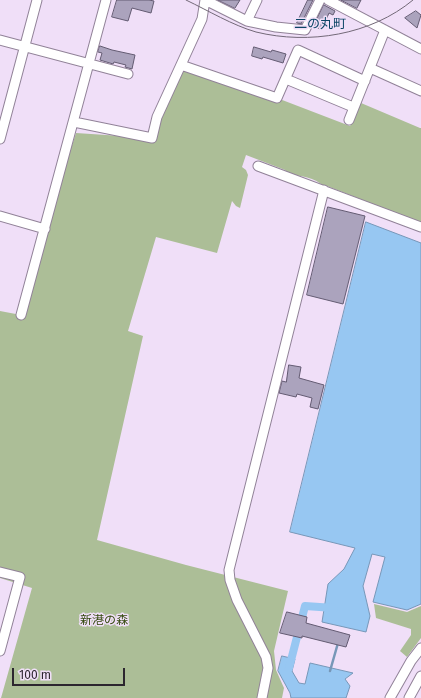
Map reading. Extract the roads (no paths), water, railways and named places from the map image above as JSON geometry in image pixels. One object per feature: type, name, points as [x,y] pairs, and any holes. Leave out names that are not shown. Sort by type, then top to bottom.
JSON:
[{"type":"street","points":[[0,139],[37,0]]},
{"type":"street","points":[[21,315],[106,0]]},
{"type":"street","points":[[74,122],[152,138],[157,117],[202,19],[205,0],[247,21],[276,27],[305,30],[320,0]]},
{"type":"street","points":[[247,21],[257,0]]},
{"type":"street","points":[[328,0],[421,49]]},
{"type":"street","points":[[349,120],[385,30]]},
{"type":"street","points":[[0,40],[128,74]]},
{"type":"street","points":[[181,65],[277,98],[298,50],[365,81]]},
{"type":"street","points":[[370,68],[421,91]]},
{"type":"street","points":[[286,79],[353,107]]},
{"type":"street","points":[[258,166],[421,227]]},
{"type":"street","points":[[262,698],[268,668],[266,657],[250,623],[236,600],[230,580],[229,570],[324,190]]},
{"type":"street","points":[[0,216],[45,229]]},
{"type":"street","points":[[0,572],[20,577],[0,651]]},
{"type":"street","points":[[390,698],[411,661],[421,648]]},
{"type":"street","points":[[409,698],[421,676]]},
{"type":"water","points":[[366,222],[421,243],[421,604],[407,610],[373,602],[385,557],[372,554],[363,586],[370,616],[366,632],[322,622],[328,584],[344,569],[355,548],[290,532]]},
{"type":"water","points":[[282,656],[295,659],[292,671],[299,683],[305,684],[310,663],[353,673],[345,679],[350,686],[346,698],[291,698],[290,693],[278,671]]},
{"type":"waterway","points":[[289,668],[305,606],[334,608]]},
{"type":"waterway","points":[[330,671],[338,643]]},
{"type":"tram line","points":[[186,0],[229,22],[247,29],[276,36],[297,37],[318,37],[359,29],[378,22],[413,0]]},
{"type":"district","name":"二の丸町","points":[[320,24]]},
{"type":"park label","name":"新港の森","points":[[104,621]]}]
